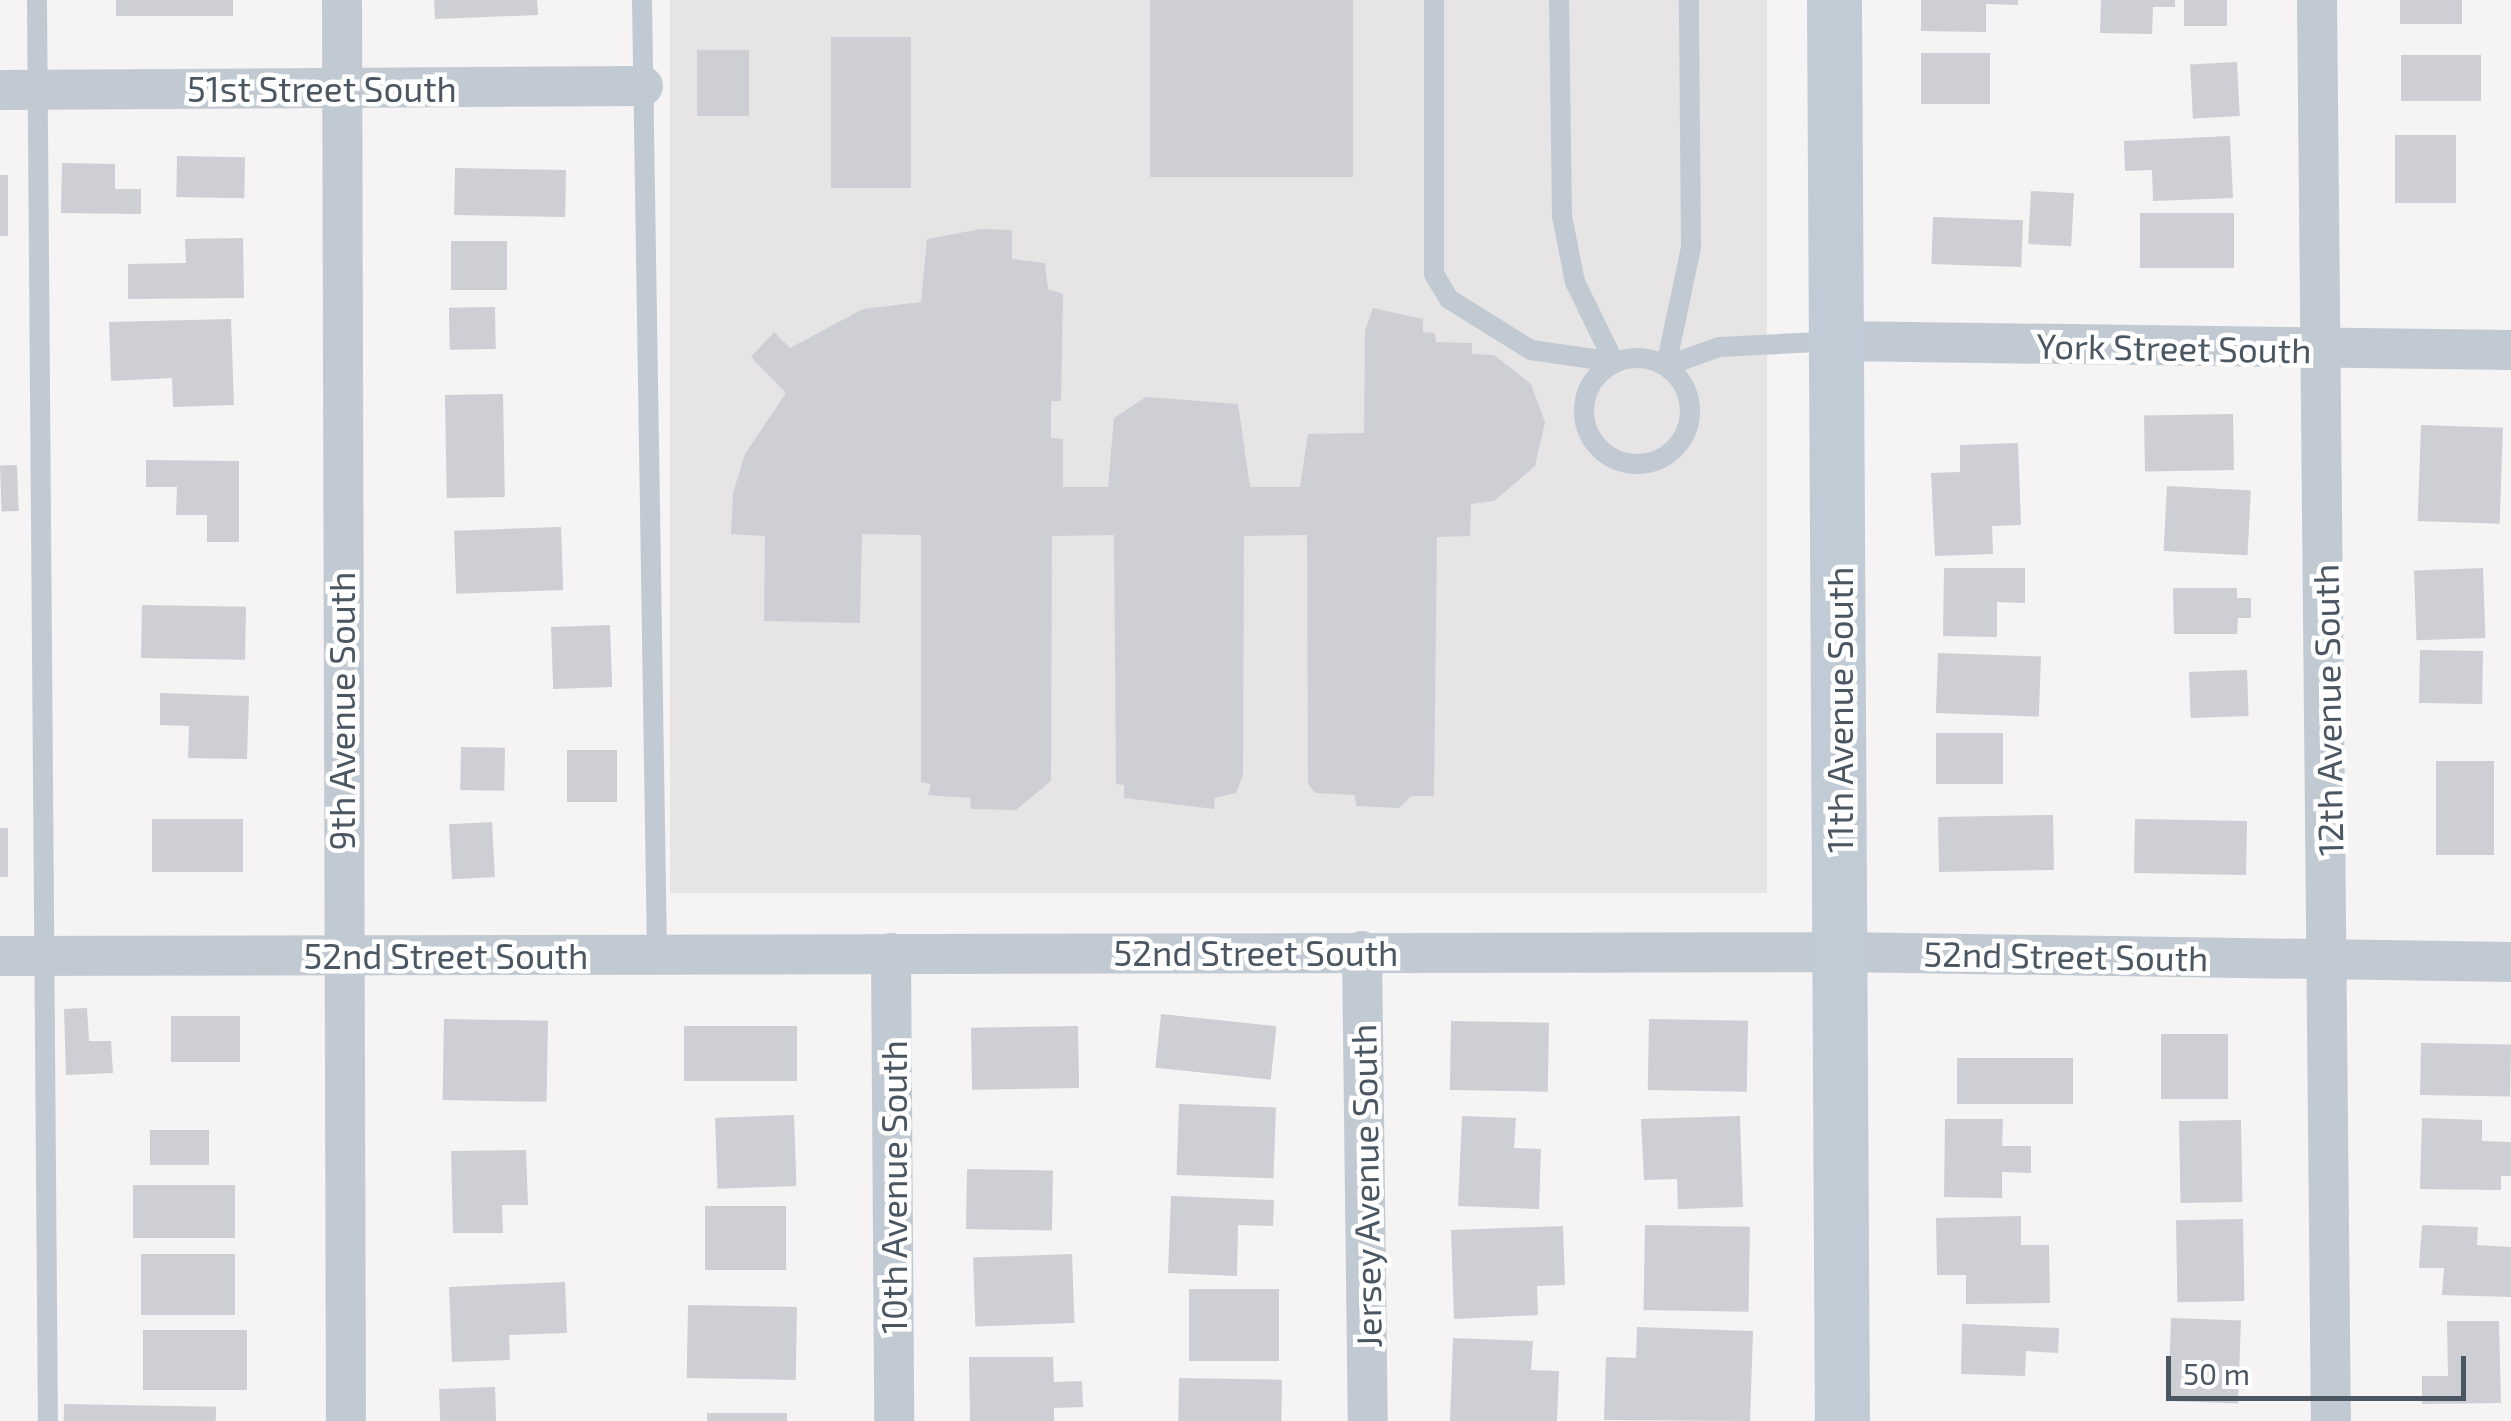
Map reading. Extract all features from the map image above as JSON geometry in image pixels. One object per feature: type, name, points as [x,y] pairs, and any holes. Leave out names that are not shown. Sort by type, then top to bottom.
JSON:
[{"type":"street","name":"9th Avenue South","points":[[342,0],[340,956],[346,1421]]},
{"type":"street","name":"11th Avenue South","points":[[1834,0],[1842,1421]]},
{"type":"street","name":"12th Avenue South","points":[[2318,0],[2331,959],[2330,1421]]},
{"type":"street","name":"51st Street South","points":[[19,89],[643,86]]},
{"type":"street","name":"York Street South","points":[[1838,340],[2511,350]]},
{"type":"street","name":"Jersey Avenue South","points":[[1362,951],[1368,1421]]},
{"type":"street","name":"52nd Street South","points":[[0,956],[1840,952],[2511,962]]},
{"type":"street","name":"10th Avenue South","points":[[891,953],[894,1421]]},
{"type":"lane","points":[[37,0],[19,89],[46,956],[48,1421]]},
{"type":"lane","points":[[642,0],[657,954]]},
{"type":"lane","points":[[1434,0],[1434,274],[1449,299],[1531,350],[1614,362],[1650,358],[1666,366],[1688,394],[1688,428],[1667,456],[1634,465],[1603,452],[1584,423],[1588,387],[1614,362]]},
{"type":"lane","points":[[1559,0],[1562,216],[1575,282],[1614,362]]},
{"type":"lane","points":[[1666,366],[1691,247],[1689,0]]},
{"type":"lane","points":[[1666,366],[1719,347],[1838,340]]},
{"type":"shaded area","points":[[670,0],[1767,0],[1767,893],[670,893]]},
{"type":"building","points":[[116,0],[233,0],[233,16],[116,16]]},
{"type":"building","points":[[434,0],[537,0],[538,15],[435,19]]},
{"type":"building","points":[[1150,0],[1353,0],[1353,177],[1150,177]]},
{"type":"building","points":[[1921,0],[2018,0],[2018,5],[1986,4],[1986,32],[1921,31]]},
{"type":"building","points":[[2101,0],[2175,0],[2175,7],[2153,7],[2152,34],[2100,33]]},
{"type":"building","points":[[2184,0],[2227,0],[2227,26],[2184,26]]},
{"type":"building","points":[[2400,0],[2462,0],[2462,24],[2400,24]]},
{"type":"building","points":[[831,37],[911,37],[911,188],[831,188]]},
{"type":"building","points":[[697,50],[749,50],[749,116],[697,116]]},
{"type":"building","points":[[1921,53],[1990,53],[1990,104],[1921,104]]},
{"type":"building","points":[[2401,55],[2481,55],[2481,101],[2401,101]]},
{"type":"building","points":[[2237,62],[2240,116],[2193,118],[2190,64]]},
{"type":"building","points":[[2395,135],[2456,135],[2456,203],[2395,203]]},
{"type":"building","points":[[2230,136],[2233,198],[2153,201],[2152,170],[2125,171],[2124,141]]},
{"type":"building","points":[[177,156],[245,157],[244,198],[176,197]]},
{"type":"building","points":[[62,163],[115,164],[115,189],[141,189],[141,214],[61,213]]},
{"type":"building","points":[[455,168],[566,170],[565,217],[454,215]]},
{"type":"building","points":[[0,175],[8,175],[8,236],[0,236]]},
{"type":"building","points":[[2031,191],[2074,193],[2071,246],[2028,244]]},
{"type":"building","points":[[2140,213],[2234,213],[2234,268],[2140,268]]},
{"type":"building","points":[[1933,217],[2023,220],[2021,267],[1931,264]]},
{"type":"building","points":[[981,229],[1012,230],[1012,259],[1045,263],[1048,289],[1063,294],[1061,401],[1051,401],[1051,438],[1063,439],[1063,487],[1108,487],[1114,418],[1146,397],[1238,404],[1250,487],[1300,487],[1308,434],[1364,433],[1365,331],[1373,308],[1423,319],[1423,332],[1435,333],[1436,342],[1472,343],[1472,354],[1494,355],[1531,384],[1545,422],[1535,466],[1494,501],[1471,504],[1470,536],[1437,537],[1434,796],[1411,796],[1399,808],[1356,806],[1355,795],[1315,793],[1308,784],[1307,535],[1244,536],[1243,776],[1236,793],[1215,798],[1214,809],[1124,798],[1124,785],[1116,784],[1114,535],[1052,536],[1051,781],[1016,810],[971,809],[970,798],[928,795],[931,784],[921,782],[921,535],[862,534],[860,623],[764,621],[765,536],[731,534],[733,493],[745,454],[786,393],[751,357],[774,332],[790,348],[863,309],[921,302],[927,239]]},
{"type":"building","points":[[243,238],[244,298],[128,299],[128,264],[186,263],[185,239]]},
{"type":"building","points":[[451,241],[507,241],[507,290],[451,290]]},
{"type":"building","points":[[495,307],[496,349],[450,350],[449,308]]},
{"type":"building","points":[[231,319],[234,405],[173,407],[172,378],[111,381],[109,322]]},
{"type":"building","points":[[503,394],[505,497],[447,498],[445,395]]},
{"type":"building","points":[[2233,414],[2234,470],[2145,472],[2144,416]]},
{"type":"building","points":[[2421,425],[2503,428],[2500,524],[2418,521]]},
{"type":"building","points":[[2018,443],[2021,525],[1992,526],[1993,554],[1935,556],[1931,473],[1960,472],[1960,445]]},
{"type":"building","points":[[146,460],[239,461],[239,542],[207,542],[207,515],[176,515],[177,487],[146,487]]},
{"type":"building","points":[[17,465],[19,511],[2,512],[0,466]]},
{"type":"building","points":[[2167,486],[2251,490],[2247,555],[2164,551]]},
{"type":"building","points":[[561,527],[563,590],[456,594],[454,531]]},
{"type":"building","points":[[1944,568],[2025,568],[2025,603],[1997,602],[1997,637],[1943,636]]},
{"type":"building","points":[[2483,568],[2485,638],[2416,640],[2414,570]]},
{"type":"building","points":[[2173,588],[2237,588],[2237,598],[2251,598],[2251,618],[2238,618],[2237,634],[2174,634]]},
{"type":"building","points":[[142,605],[246,607],[245,660],[141,658]]},
{"type":"building","points":[[610,625],[612,687],[553,689],[551,627]]},
{"type":"building","points":[[2420,650],[2483,651],[2482,704],[2419,703]]},
{"type":"building","points":[[1938,653],[2041,657],[2039,717],[1936,713]]},
{"type":"building","points":[[2247,670],[2249,716],[2191,718],[2189,672]]},
{"type":"building","points":[[160,693],[249,696],[247,759],[188,758],[189,726],[160,725]]},
{"type":"building","points":[[1936,733],[2003,733],[2003,784],[1936,784]]},
{"type":"building","points":[[461,747],[505,748],[504,791],[460,790]]},
{"type":"building","points":[[567,750],[617,750],[617,802],[567,802]]},
{"type":"building","points":[[2436,761],[2494,761],[2494,855],[2436,855]]},
{"type":"building","points":[[2053,815],[2054,870],[1939,872],[1938,817]]},
{"type":"building","points":[[152,819],[243,819],[243,872],[152,872]]},
{"type":"building","points":[[2135,819],[2247,821],[2246,875],[2134,873]]},
{"type":"building","points":[[492,822],[495,877],[452,879],[449,824]]},
{"type":"building","points":[[0,828],[8,828],[8,877],[0,877]]},
{"type":"building","points":[[87,1008],[89,1041],[111,1041],[113,1073],[66,1075],[64,1009]]},
{"type":"building","points":[[1161,1014],[1276,1026],[1271,1080],[1155,1068]]},
{"type":"building","points":[[171,1016],[240,1016],[240,1062],[171,1062]]},
{"type":"building","points":[[444,1019],[548,1021],[547,1102],[443,1100]]},
{"type":"building","points":[[1649,1019],[1748,1021],[1747,1092],[1648,1090]]},
{"type":"building","points":[[1451,1021],[1549,1023],[1548,1092],[1450,1090]]},
{"type":"building","points":[[684,1026],[797,1026],[797,1081],[684,1081]]},
{"type":"building","points":[[1078,1026],[1079,1088],[972,1090],[971,1028]]},
{"type":"building","points":[[2161,1034],[2228,1034],[2228,1099],[2161,1099]]},
{"type":"building","points":[[2421,1043],[2511,1045],[2510,1097],[2420,1095]]},
{"type":"building","points":[[1957,1058],[2073,1058],[2073,1104],[1957,1104]]},
{"type":"building","points":[[1179,1104],[1276,1107],[1273,1178],[1177,1175]]},
{"type":"building","points":[[794,1115],[796,1186],[718,1189],[715,1118]]},
{"type":"building","points":[[1462,1116],[1516,1118],[1514,1148],[1541,1149],[1539,1209],[1458,1206]]},
{"type":"building","points":[[1740,1116],[1743,1207],[1678,1209],[1677,1179],[1644,1180],[1641,1119]]},
{"type":"building","points":[[2422,1118],[2482,1120],[2482,1141],[2511,1142],[2511,1176],[2501,1176],[2501,1190],[2420,1189]]},
{"type":"building","points":[[1945,1119],[2003,1119],[2002,1146],[2031,1146],[2031,1173],[2002,1172],[2002,1198],[1944,1197]]},
{"type":"building","points":[[2241,1120],[2242,1202],[2180,1203],[2179,1121]]},
{"type":"building","points":[[150,1130],[209,1130],[209,1165],[150,1165]]},
{"type":"building","points":[[526,1150],[528,1205],[502,1205],[503,1233],[453,1233],[451,1151]]},
{"type":"building","points":[[967,1169],[1053,1171],[1052,1230],[966,1229]]},
{"type":"building","points":[[133,1185],[235,1185],[235,1238],[133,1238]]},
{"type":"building","points":[[1171,1196],[1274,1200],[1273,1226],[1238,1225],[1237,1276],[1168,1273]]},
{"type":"building","points":[[705,1206],[786,1206],[786,1270],[705,1270]]},
{"type":"building","points":[[2021,1216],[2021,1245],[2049,1245],[2050,1303],[1966,1304],[1966,1275],[1937,1275],[1936,1218]]},
{"type":"building","points":[[2243,1219],[2244,1301],[2177,1302],[2176,1220]]},
{"type":"building","points":[[1645,1225],[1750,1227],[1749,1312],[1644,1310]]},
{"type":"building","points":[[2422,1225],[2478,1227],[2477,1245],[2511,1247],[2511,1297],[2442,1295],[2444,1268],[2419,1268]]},
{"type":"building","points":[[1563,1226],[1565,1285],[1537,1286],[1538,1315],[1454,1319],[1451,1230]]},
{"type":"building","points":[[141,1254],[235,1254],[235,1315],[141,1315]]},
{"type":"building","points":[[1072,1254],[1074,1323],[975,1326],[973,1257]]},
{"type":"building","points":[[565,1282],[567,1333],[509,1335],[510,1360],[452,1362],[449,1287]]},
{"type":"building","points":[[1189,1289],[1279,1289],[1279,1361],[1189,1361]]},
{"type":"building","points":[[688,1305],[797,1307],[796,1380],[687,1378]]},
{"type":"building","points":[[2171,1318],[2241,1320],[2238,1403],[2168,1401]]},
{"type":"building","points":[[2447,1321],[2499,1321],[2501,1403],[2422,1404],[2422,1376],[2448,1376]]},
{"type":"building","points":[[1962,1324],[2059,1328],[2058,1353],[2026,1351],[2025,1376],[1961,1374]]},
{"type":"building","points":[[1637,1327],[1753,1331],[1750,1421],[1604,1420],[1606,1357],[1636,1358]]},
{"type":"building","points":[[143,1330],[247,1330],[247,1390],[143,1390]]},
{"type":"building","points":[[1453,1338],[1533,1341],[1531,1370],[1559,1371],[1557,1421],[1450,1421]]},
{"type":"building","points":[[969,1357],[1053,1357],[1054,1382],[1082,1381],[1083,1407],[1054,1408],[1054,1421],[970,1421]]},
{"type":"building","points":[[1179,1378],[1282,1380],[1281,1421],[1178,1421]]},
{"type":"building","points":[[495,1387],[496,1421],[440,1421],[439,1389]]},
{"type":"building","points":[[64,1404],[216,1407],[216,1421],[64,1421]]},
{"type":"building","points":[[707,1413],[787,1413],[787,1421],[707,1421]]}]
